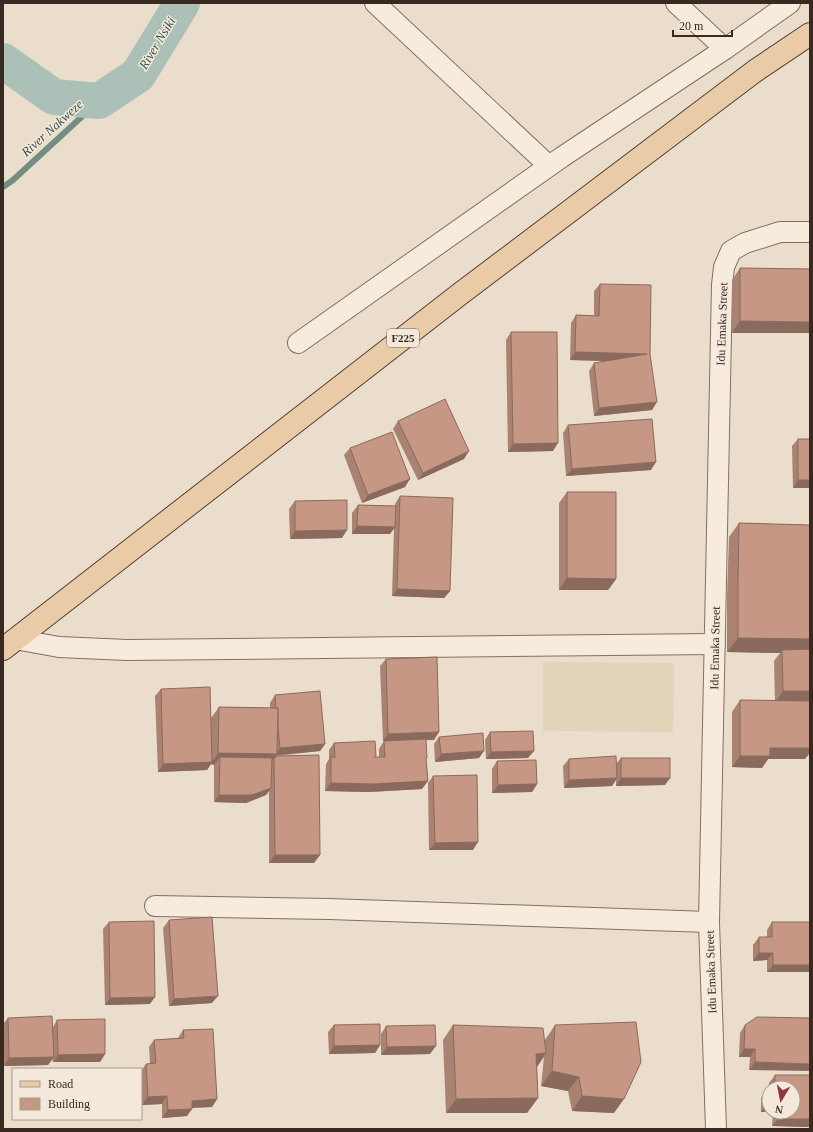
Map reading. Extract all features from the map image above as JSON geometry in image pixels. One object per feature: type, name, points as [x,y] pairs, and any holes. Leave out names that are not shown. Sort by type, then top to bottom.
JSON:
[{"type":"main road","name":"F225","points":[[9,644],[460,294],[756,71],[810,34]]},
{"type":"street","points":[[375,3],[549,166]]},
{"type":"street","points":[[676,3],[725,49]]},
{"type":"street","points":[[298,343],[549,166],[725,49],[790,3]]},
{"type":"street","name":"Idu Emaka Street","points":[[716,1129],[709,922],[722,293],[724,267],[731,251],[745,242],[780,232],[810,232]]},
{"type":"street","points":[[9,644],[127,650],[715,644]]},
{"type":"street","points":[[155,906],[329,909],[709,922]]},
{"type":"shaded area","points":[[543,662],[674,663],[673,732],[543,731]]},
{"type":"building","points":[[740,268],[810,269],[810,322],[740,321]]},
{"type":"building","points":[[600,284],[651,285],[650,354],[657,402],[599,408],[594,363],[647,354],[575,352],[576,315],[599,316]]},
{"type":"building","points":[[511,332],[557,332],[558,443],[513,444]]},
{"type":"building","points":[[445,399],[469,451],[423,473],[398,421]]},
{"type":"building","points":[[652,419],[656,462],[572,469],[568,425]]},
{"type":"building","points":[[392,432],[410,479],[368,495],[350,448]]},
{"type":"building","points":[[798,439],[810,439],[810,480],[798,480]]},
{"type":"building","points":[[567,492],[616,492],[616,579],[567,578]]},
{"type":"building","points":[[400,496],[453,498],[450,591],[397,589]]},
{"type":"building","points":[[347,500],[347,530],[295,531],[295,501]]},
{"type":"building","points":[[358,505],[396,506],[395,527],[357,526]]},
{"type":"building","points":[[739,523],[810,525],[810,639],[738,638]]},
{"type":"building","points":[[810,649],[810,691],[783,691],[782,650]]},
{"type":"building","points":[[437,657],[439,732],[388,734],[386,659]]},
{"type":"building","points":[[210,687],[212,762],[163,764],[161,689]]},
{"type":"building","points":[[320,691],[325,744],[280,748],[278,708],[276,708],[275,695]]},
{"type":"building","points":[[740,700],[810,701],[810,748],[770,748],[770,756],[740,756]]},
{"type":"building","points":[[219,707],[278,708],[277,754],[218,753]]},
{"type":"building","points":[[533,731],[534,751],[491,752],[490,732]]},
{"type":"building","points":[[483,733],[484,751],[441,754],[439,737]]},
{"type":"building","points":[[426,739],[428,781],[374,784],[331,783],[331,756],[335,758],[334,743],[375,741],[376,756],[374,757],[385,757],[384,741]]},
{"type":"building","points":[[319,755],[320,855],[275,855],[274,758],[276,756]]},
{"type":"building","points":[[616,756],[617,778],[569,780],[569,759]]},
{"type":"building","points":[[220,757],[272,758],[271,788],[252,795],[219,795]]},
{"type":"building","points":[[621,758],[670,758],[670,778],[621,778]]},
{"type":"building","points":[[536,760],[537,784],[498,785],[497,761]]},
{"type":"building","points":[[477,775],[478,842],[435,843],[433,776]]},
{"type":"building","points":[[212,917],[218,996],[174,999],[169,920]]},
{"type":"building","points":[[154,921],[155,997],[110,998],[109,922]]},
{"type":"building","points":[[772,922],[810,922],[810,965],[773,965],[773,953],[759,953],[759,937],[772,937]]},
{"type":"building","points":[[52,1016],[54,1057],[9,1058],[8,1018]]},
{"type":"building","points":[[757,1017],[810,1018],[810,1064],[755,1062],[755,1049],[744,1049],[745,1025]]},
{"type":"building","points":[[105,1019],[105,1054],[58,1055],[57,1020]]},
{"type":"building","points":[[636,1022],[641,1062],[624,1099],[582,1096],[579,1077],[552,1071],[555,1025]]},
{"type":"building","points":[[380,1024],[380,1045],[334,1046],[334,1025]]},
{"type":"building","points":[[435,1025],[436,1046],[387,1047],[386,1026]]},
{"type":"building","points":[[453,1025],[543,1028],[546,1053],[536,1054],[538,1098],[456,1099]]},
{"type":"building","points":[[213,1029],[217,1099],[192,1101],[192,1109],[168,1110],[167,1096],[148,1097],[146,1064],[156,1063],[154,1040],[184,1038],[183,1030]]},
{"type":"building","points":[[775,1075],[810,1075],[810,1119],[801,1119],[801,1080],[775,1080]]},
{"type":"waterway","name":"River Nsiki","points":[[3,61],[54,97],[99,101],[138,75],[182,3]]},
{"type":"waterway","name":"River Nakweze","points":[[3,187],[13,180],[99,101]]}]
